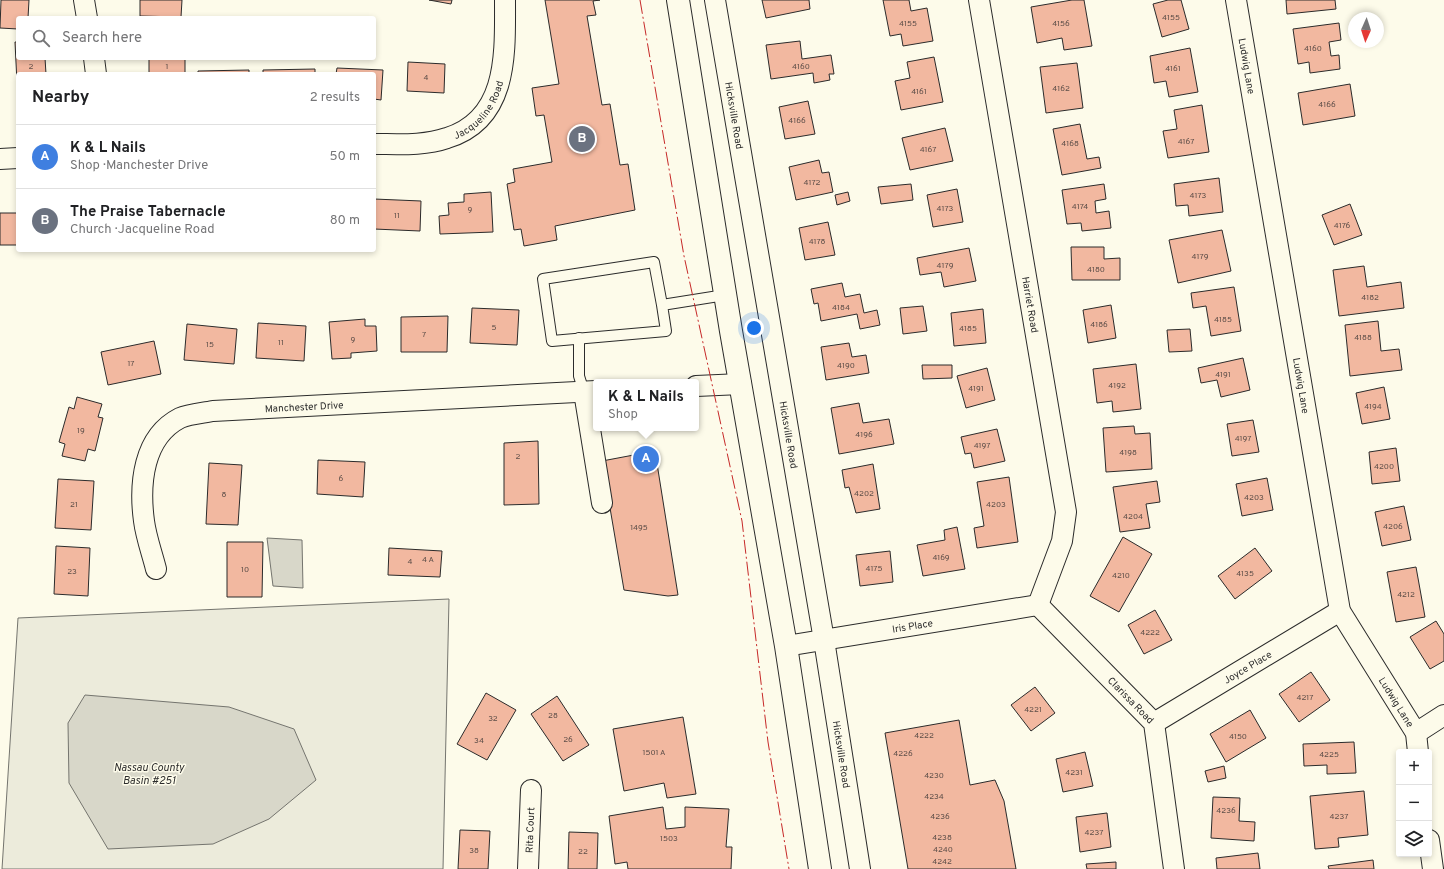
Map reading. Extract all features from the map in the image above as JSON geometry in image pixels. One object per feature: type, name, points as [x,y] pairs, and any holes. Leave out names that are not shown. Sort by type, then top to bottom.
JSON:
[{"type":"main road","points":[[678,0],[725,295],[786,646],[820,869]]},
{"type":"street","points":[[84,0],[87,16]]},
{"type":"street","name":"Jacqueline Road","points":[[376,144],[426,142],[447,138],[468,130],[479,121],[491,104],[502,76],[505,45],[505,0]]},
{"type":"street","name":"Hicksville Road","points":[[716,0],[824,640],[860,869]]},
{"type":"street","name":"Harriet Road","points":[[979,0],[1066,512],[1062,541],[1038,605]]},
{"type":"street","name":"Ludwig Lane","points":[[1236,0],[1340,611],[1417,742]]},
{"type":"street","points":[[94,60],[96,72]]},
{"type":"street","points":[[0,159],[16,158]]},
{"type":"street","points":[[699,386],[741,384]]},
{"type":"street","points":[[590,392],[593,420]]},
{"type":"street","name":"Manchester Drive","points":[[156,569],[144,521],[143,491],[146,458],[163,430],[181,418],[213,411],[590,392]]},
{"type":"street","points":[[594,431],[602,504]]},
{"type":"street","name":"Iris Place","points":[[786,646],[1038,605]]},
{"type":"street","name":"Clarissa Road","points":[[1038,605],[1154,722],[1174,869]]},
{"type":"street","name":"Joyce Place","points":[[1154,722],[1340,611]]},
{"type":"street","points":[[1417,742],[1444,716]]},
{"type":"street","name":"Rita Court","points":[[528,869],[532,790]]},
{"type":"street","points":[[1431,857],[1433,869]]},
{"type":"lane","points":[[654,262],[662,305],[666,331],[552,341],[543,279],[654,262]]},
{"type":"lane","points":[[662,305],[725,295]]},
{"type":"lane","points":[[579,338],[579,376],[590,392]]},
{"type":"shaded area","points":[[449,599],[443,869],[2,869],[18,618]]},
{"type":"water","points":[[267,538],[302,540],[303,588],[273,586]]},
{"type":"water","name":"Nassau County Basin #251","points":[[85,695],[229,707],[294,729],[316,780],[269,819],[213,844],[108,849],[69,783],[68,723]]},
{"type":"building","points":[[1,0],[29,0],[28,16],[16,16],[16,29],[0,28]]},
{"type":"building","points":[[140,0],[182,0],[181,16],[140,16]]},
{"type":"building","points":[[429,0],[452,0],[451,4]]},
{"type":"building","points":[[545,0],[600,0],[593,1],[596,15],[587,16],[602,105],[610,104],[620,165],[628,164],[635,210],[555,226],[557,240],[524,246],[521,229],[514,230],[507,184],[515,182],[513,169],[552,162],[544,115],[536,116],[532,88],[559,84]]},
{"type":"building","points":[[762,0],[809,0],[810,9],[766,18]]},
{"type":"building","points":[[883,0],[909,0],[911,11],[927,8],[933,41],[903,46],[901,34],[890,36]]},
{"type":"building","points":[[1072,0],[1084,0],[1092,46],[1064,50],[1062,38],[1037,43],[1031,7]]},
{"type":"building","points":[[1168,0],[1181,0],[1189,29],[1162,37],[1153,4]]},
{"type":"building","points":[[1286,0],[1335,0],[1336,9],[1287,14]]},
{"type":"building","points":[[1339,23],[1341,40],[1329,42],[1331,56],[1339,55],[1340,69],[1310,73],[1309,62],[1298,64],[1293,29]]},
{"type":"building","points":[[800,41],[802,59],[831,55],[834,74],[829,74],[830,80],[814,83],[813,73],[771,79],[766,45]]},
{"type":"building","points":[[15,42],[16,60],[45,60],[46,72],[16,72]]},
{"type":"building","points":[[1190,48],[1198,92],[1169,97],[1166,81],[1154,83],[1150,56]]},
{"type":"building","points":[[934,57],[943,102],[901,110],[895,81],[910,78],[907,62]]},
{"type":"building","points":[[149,60],[185,60],[185,72],[149,72]]},
{"type":"building","points":[[408,62],[445,64],[444,93],[407,91]]},
{"type":"building","points":[[1077,63],[1083,108],[1046,113],[1040,67]]},
{"type":"building","points":[[337,68],[383,70],[381,100],[376,99],[376,72],[336,72]]},
{"type":"building","points":[[315,69],[315,72],[263,72],[263,70]]},
{"type":"building","points":[[249,70],[249,72],[198,72]]},
{"type":"building","points":[[1350,84],[1355,116],[1303,125],[1298,93]]},
{"type":"building","points":[[808,101],[815,134],[785,139],[779,107]]},
{"type":"building","points":[[1202,105],[1209,152],[1168,158],[1163,131],[1177,129],[1174,110]]},
{"type":"building","points":[[1080,124],[1087,159],[1099,157],[1101,168],[1062,175],[1053,129]]},
{"type":"building","points":[[945,128],[953,161],[910,170],[902,138]]},
{"type":"building","points":[[819,160],[822,173],[829,172],[833,192],[796,200],[789,167]]},
{"type":"building","points":[[1219,178],[1223,212],[1189,216],[1188,205],[1176,206],[1174,184]]},
{"type":"building","points":[[911,184],[913,200],[881,204],[878,187]]},
{"type":"building","points":[[1104,184],[1106,199],[1095,201],[1096,213],[1109,211],[1111,228],[1082,231],[1081,223],[1067,224],[1062,190]]},
{"type":"building","points":[[957,189],[963,222],[933,227],[927,195]]},
{"type":"building","points":[[491,192],[493,232],[440,234],[439,216],[449,215],[448,203],[464,202],[464,194]]},
{"type":"building","points":[[848,192],[850,201],[837,205],[835,195]]},
{"type":"building","points":[[376,199],[421,201],[420,231],[376,229]]},
{"type":"building","points":[[1350,204],[1362,235],[1334,245],[1322,215]]},
{"type":"building","points":[[0,213],[16,213],[16,245],[0,245]]},
{"type":"building","points":[[828,222],[835,255],[805,260],[799,228]]},
{"type":"building","points":[[1222,230],[1231,271],[1178,283],[1169,240]]},
{"type":"building","points":[[1071,247],[1104,247],[1104,259],[1120,258],[1120,280],[1072,280]]},
{"type":"building","points":[[969,248],[976,281],[944,287],[941,272],[920,275],[917,258]]},
{"type":"building","points":[[1364,266],[1367,287],[1401,282],[1404,308],[1339,316],[1333,270]]},
{"type":"building","points":[[842,283],[845,297],[860,294],[864,313],[877,310],[880,325],[860,329],[857,314],[821,321],[818,303],[814,304],[811,289]]},
{"type":"building","points":[[1234,287],[1241,331],[1211,336],[1206,306],[1193,308],[1191,293]]},
{"type":"building","points":[[1111,305],[1116,338],[1088,343],[1083,310]]},
{"type":"building","points":[[923,306],[927,331],[903,334],[900,308]]},
{"type":"building","points":[[472,308],[519,310],[517,345],[470,343]]},
{"type":"building","points":[[983,309],[986,343],[954,346],[951,313]]},
{"type":"building","points":[[448,316],[447,352],[401,352],[401,317]]},
{"type":"building","points":[[365,319],[365,326],[376,326],[377,351],[351,353],[351,358],[332,359],[329,322]]},
{"type":"building","points":[[1378,321],[1381,351],[1399,349],[1402,370],[1350,376],[1345,325]]},
{"type":"building","points":[[258,323],[306,326],[304,361],[256,358]]},
{"type":"building","points":[[187,324],[237,329],[234,364],[184,360]]},
{"type":"building","points":[[1190,329],[1192,351],[1169,352],[1167,330]]},
{"type":"building","points":[[154,341],[161,374],[108,385],[101,352]]},
{"type":"building","points":[[849,343],[852,357],[866,355],[869,373],[826,380],[821,347]]},
{"type":"building","points":[[1243,358],[1250,390],[1221,397],[1217,380],[1201,383],[1198,368]]},
{"type":"building","points":[[1136,364],[1141,409],[1113,412],[1112,401],[1097,403],[1093,369]]},
{"type":"building","points":[[922,365],[952,365],[952,378],[923,379]]},
{"type":"building","points":[[987,368],[995,400],[966,408],[957,376]]},
{"type":"building","points":[[1384,387],[1390,419],[1362,424],[1356,393]]},
{"type":"building","points":[[77,397],[102,404],[98,417],[103,418],[95,451],[88,449],[85,461],[62,456],[65,444],[59,442],[69,407],[74,409]]},
{"type":"building","points":[[859,403],[863,423],[889,419],[894,444],[839,454],[831,408]]},
{"type":"building","points":[[1253,420],[1259,452],[1232,456],[1227,424]]},
{"type":"building","points":[[1134,426],[1135,434],[1150,433],[1152,469],[1106,472],[1103,428]]},
{"type":"building","points":[[997,429],[1005,461],[974,468],[971,453],[965,454],[961,437]]},
{"type":"building","points":[[538,441],[539,504],[504,505],[504,443]]},
{"type":"building","points":[[1396,448],[1400,481],[1372,484],[1369,452]]},
{"type":"building","points":[[655,451],[678,595],[668,596],[624,590],[602,461]]},
{"type":"building","points":[[318,460],[365,462],[363,497],[317,494]]},
{"type":"building","points":[[209,463],[242,465],[238,525],[206,524]]},
{"type":"building","points":[[873,464],[880,509],[856,513],[849,487],[845,488],[842,470]]},
{"type":"building","points":[[1009,477],[1018,542],[977,548],[974,528],[984,526],[977,482]]},
{"type":"building","points":[[1267,478],[1273,510],[1242,516],[1236,484]]},
{"type":"building","points":[[58,479],[94,481],[91,530],[55,528]]},
{"type":"building","points":[[1157,481],[1160,502],[1146,504],[1150,528],[1120,532],[1113,487]]},
{"type":"building","points":[[1404,506],[1411,540],[1382,546],[1375,512]]},
{"type":"building","points":[[957,527],[965,569],[923,576],[917,545],[945,540],[944,530]]},
{"type":"building","points":[[1123,537],[1152,554],[1119,612],[1090,596]]},
{"type":"building","points":[[227,542],[263,542],[262,597],[227,597]]},
{"type":"building","points":[[56,546],[90,548],[88,596],[54,594]]},
{"type":"building","points":[[389,548],[442,551],[440,577],[388,575]]},
{"type":"building","points":[[1255,548],[1272,571],[1235,599],[1218,576]]},
{"type":"building","points":[[890,551],[893,582],[860,586],[856,555]]},
{"type":"building","points":[[1416,567],[1425,617],[1396,622],[1387,572]]},
{"type":"building","points":[[1155,610],[1172,640],[1144,654],[1128,625]]},
{"type":"building","points":[[1436,621],[1444,634],[1444,661],[1430,669],[1410,637]]},
{"type":"building","points":[[1311,672],[1330,700],[1299,722],[1279,694]]},
{"type":"building","points":[[1035,687],[1055,713],[1031,731],[1011,705]]},
{"type":"building","points":[[486,693],[516,710],[487,760],[457,744]]},
{"type":"building","points":[[557,696],[589,745],[563,761],[531,714]]},
{"type":"building","points":[[1250,710],[1266,738],[1226,762],[1210,734]]},
{"type":"building","points":[[683,717],[696,794],[667,798],[664,783],[624,791],[613,729]]},
{"type":"building","points":[[959,720],[970,785],[995,780],[1004,801],[1016,869],[908,869],[885,733]]},
{"type":"building","points":[[1354,742],[1356,773],[1327,774],[1327,765],[1304,766],[1303,744]]},
{"type":"building","points":[[1085,752],[1093,786],[1063,792],[1056,759]]},
{"type":"building","points":[[1224,766],[1226,778],[1208,782],[1205,771]]},
{"type":"building","points":[[1364,791],[1368,835],[1338,838],[1339,847],[1315,849],[1310,796]]},
{"type":"building","points":[[1213,797],[1240,798],[1239,821],[1255,822],[1254,841],[1211,838]]},
{"type":"building","points":[[663,807],[666,829],[685,827],[685,807],[729,809],[726,847],[732,847],[731,869],[628,869],[627,862],[615,864],[609,816]]},
{"type":"building","points":[[1107,813],[1111,847],[1080,852],[1076,817]]},
{"type":"building","points":[[460,830],[490,831],[488,869],[458,869]]},
{"type":"building","points":[[569,832],[598,833],[597,869],[568,869]]},
{"type":"building","points":[[1258,853],[1260,869],[1217,869],[1216,858]]},
{"type":"building","points":[[1373,860],[1374,869],[1329,869],[1328,866]]},
{"type":"building","points":[[1116,862],[1116,869],[1087,869],[1086,864]]},
{"type":"power","points":[[640,0],[684,256],[742,521],[768,742],[789,869]]},
{"type":"place","name":"The Praise Tabernacle","points":[[582,139]]},
{"type":"place","name":"K & L Nails","points":[[646,459]]}]
